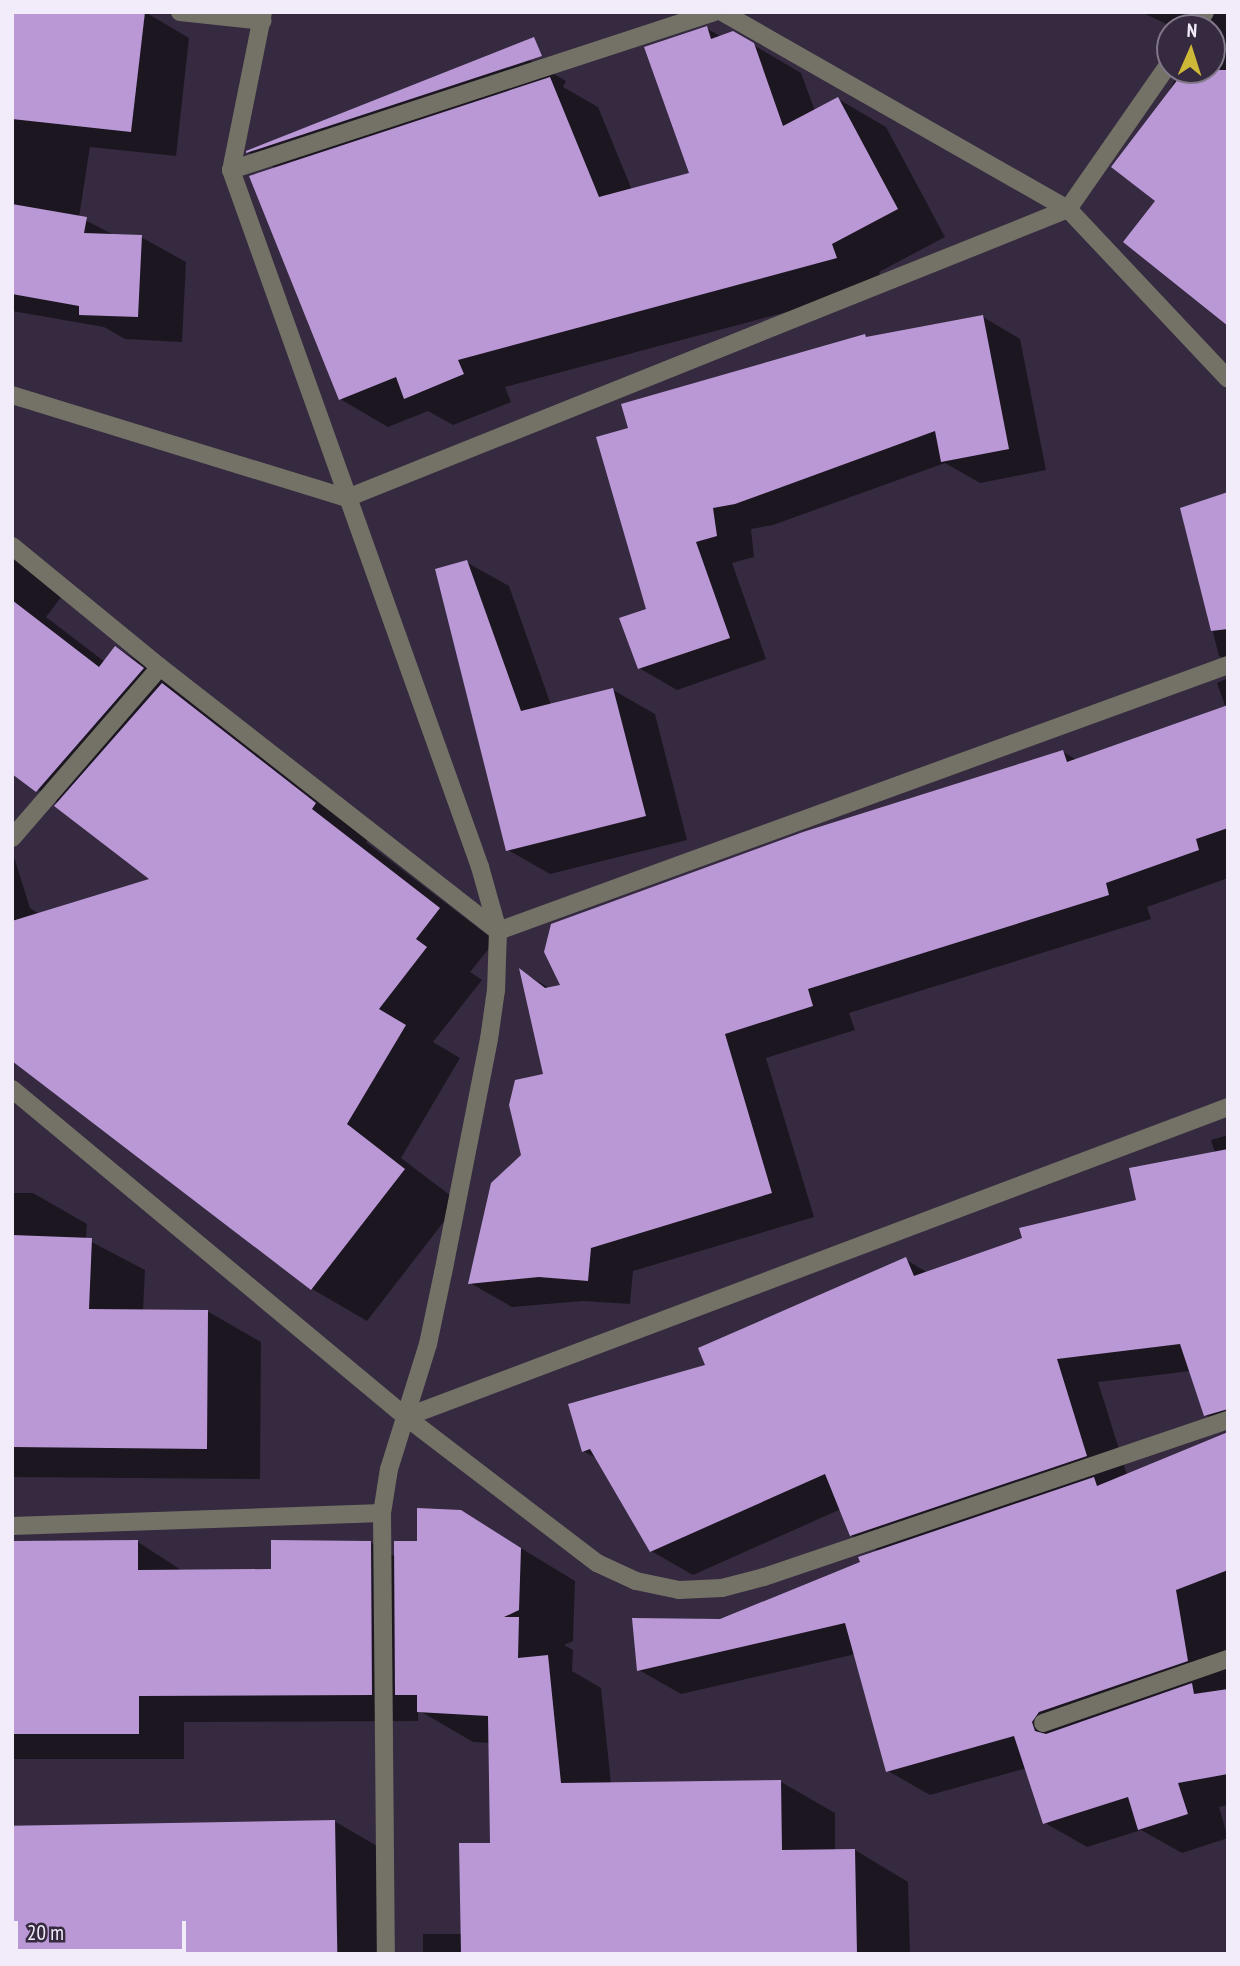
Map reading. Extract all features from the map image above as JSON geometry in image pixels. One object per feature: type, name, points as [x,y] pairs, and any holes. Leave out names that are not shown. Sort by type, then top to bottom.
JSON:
[{"type":"street","points":[[180,12],[263,17],[231,170],[480,867],[498,931],[496,990],[489,1039],[428,1344],[389,1469],[382,1513],[386,1954]]},
{"type":"street","points":[[231,170],[714,12]]},
{"type":"street","points":[[722,12],[1068,209],[1228,379]]},
{"type":"street","points":[[12,395],[347,498],[1068,209],[1156,82]]},
{"type":"street","points":[[12,546],[160,667],[498,931]]},
{"type":"street","points":[[498,931],[1228,665]]},
{"type":"street","points":[[12,838],[160,667]]},
{"type":"street","points":[[12,1088],[406,1417],[597,1563],[636,1581],[679,1590],[722,1588],[764,1577],[1228,1420]]},
{"type":"street","points":[[406,1417],[1228,1107]]},
{"type":"street","points":[[12,1110],[38,1110]]},
{"type":"street","points":[[12,1527],[382,1513]]},
{"type":"street","points":[[1043,1723],[1228,1659]]},
{"type":"building","points":[[12,12],[145,12],[131,132],[12,119]]},
{"type":"building","points":[[707,26],[711,39],[733,31],[754,43],[783,126],[838,97],[898,209],[832,244],[837,258],[458,360],[464,374],[404,399],[396,377],[339,400],[249,176],[550,77],[599,197],[689,173],[644,47]]},
{"type":"building","points":[[534,37],[542,56],[246,153],[246,151]]},
{"type":"building","points":[[1228,70],[1228,326],[1123,242],[1155,201],[1111,167],[1174,84],[1226,84]]},
{"type":"building","points":[[12,204],[87,217],[84,233],[142,235],[138,317],[79,315],[79,306],[12,294]]},
{"type":"building","points":[[983,315],[1009,449],[941,462],[935,431],[735,504],[713,508],[717,536],[696,542],[730,638],[638,669],[619,618],[646,609],[596,437],[628,428],[621,404],[865,334],[866,337]]},
{"type":"building","points":[[1228,492],[1228,629],[1211,631],[1180,508]]},
{"type":"building","points":[[467,560],[521,711],[613,688],[646,816],[506,851],[435,569]]},
{"type":"building","points":[[12,600],[99,667],[115,646],[144,668],[36,792],[12,774]]},
{"type":"building","points":[[162,683],[316,803],[312,809],[440,908],[416,939],[427,947],[379,1009],[406,1025],[347,1124],[405,1169],[311,1290],[12,1061],[12,921],[149,879],[54,806]]},
{"type":"building","points":[[1228,705],[1228,828],[1196,839],[1199,850],[1106,883],[1109,895],[808,989],[813,1006],[725,1034],[772,1193],[591,1248],[588,1281],[539,1277],[468,1284],[491,1183],[521,1155],[509,1105],[515,1080],[543,1074],[519,968],[545,988],[560,985],[544,952],[551,924],[803,832],[1063,750],[1067,762]]},
{"type":"building","points":[[1228,1149],[1228,1409],[1204,1416],[1180,1344],[1057,1359],[1087,1456],[850,1536],[825,1474],[650,1552],[590,1449],[582,1452],[568,1404],[705,1365],[698,1348],[906,1257],[914,1276],[1022,1238],[1019,1228],[1136,1200],[1129,1168]]},
{"type":"building","points":[[12,1235],[92,1238],[89,1309],[208,1310],[207,1449],[12,1447]]},
{"type":"building","points":[[1228,1432],[1228,1570],[1176,1590],[1188,1661],[1039,1712],[1032,1722],[1035,1731],[1046,1734],[1192,1683],[1194,1694],[1228,1689],[1228,1774],[1178,1783],[1188,1814],[1138,1830],[1128,1797],[1043,1824],[1014,1736],[886,1772],[845,1623],[637,1671],[632,1618],[720,1619],[860,1562],[858,1557],[1094,1477],[1097,1486]]},
{"type":"building","points":[[417,1508],[461,1510],[521,1548],[519,1610],[504,1617],[519,1617],[518,1658],[548,1655],[561,1783],[781,1780],[782,1850],[855,1849],[857,1954],[461,1954],[459,1843],[490,1843],[488,1716],[417,1712],[417,1695],[395,1695],[394,1541],[417,1541]]},
{"type":"building","points":[[138,1540],[138,1570],[271,1569],[271,1540],[371,1541],[372,1695],[139,1696],[139,1734],[12,1734],[12,1541]]},
{"type":"building","points":[[335,1820],[337,1954],[14,1954],[12,1826]]}]
